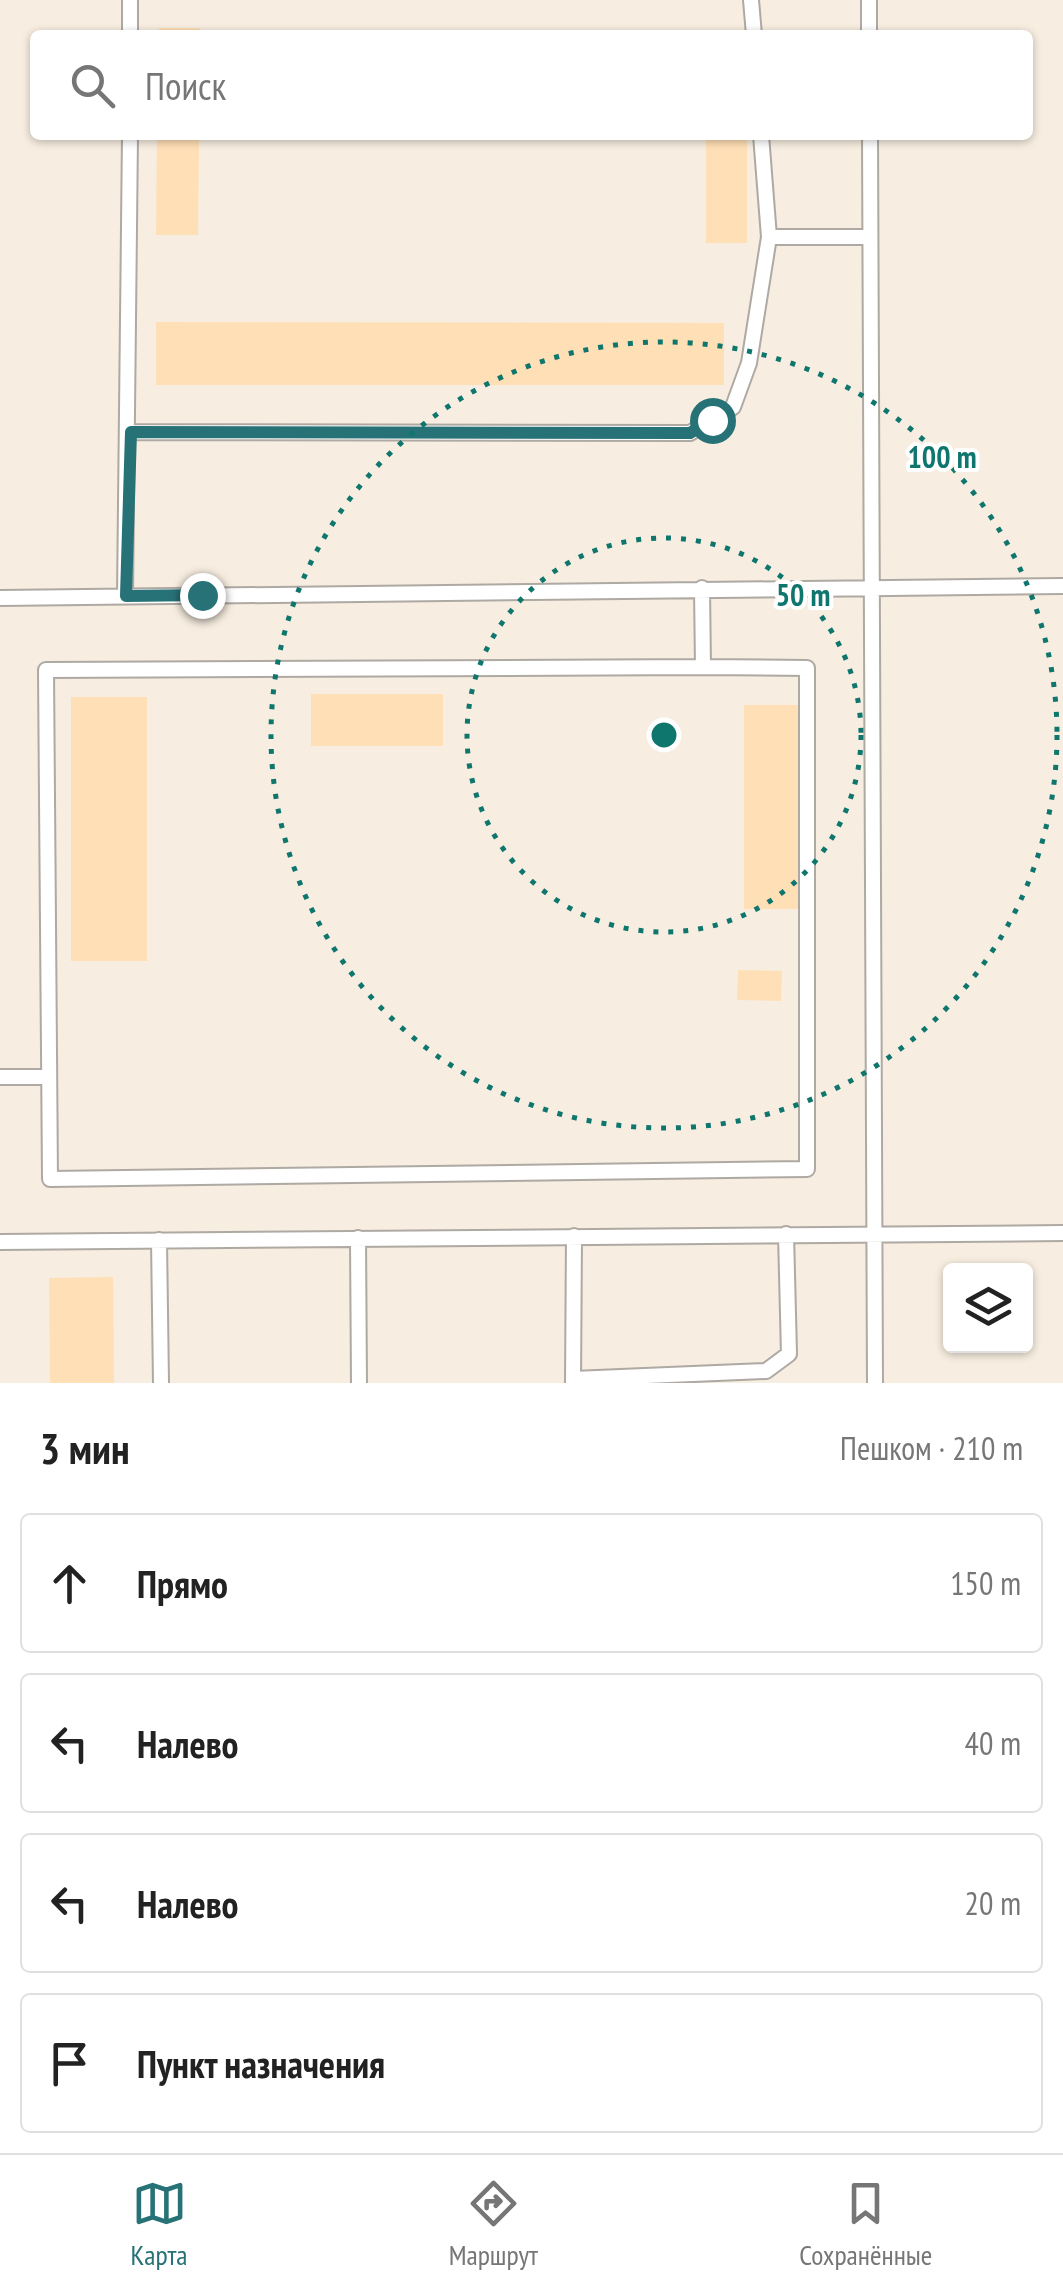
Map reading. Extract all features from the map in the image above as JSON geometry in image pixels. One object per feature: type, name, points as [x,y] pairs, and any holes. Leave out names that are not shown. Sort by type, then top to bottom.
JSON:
[{"type":"lane","points":[[130,0],[130,30]]},
{"type":"lane","points":[[751,0],[754,30]]},
{"type":"lane","points":[[869,0],[869,30]]},
{"type":"lane","points":[[126,596],[131,432],[130,140]]},
{"type":"lane","points":[[131,432],[690,433],[733,407],[748,363],[769,237],[761,140]]},
{"type":"lane","points":[[870,140],[875,1383]]},
{"type":"lane","points":[[769,237],[870,237]]},
{"type":"lane","points":[[0,598],[1063,586]]},
{"type":"lane","points":[[702,588],[703,667]]},
{"type":"lane","points":[[703,667],[807,668],[806,1169],[50,1179],[46,670],[703,667]]},
{"type":"lane","points":[[0,1078],[49,1078]]},
{"type":"lane","points":[[0,1242],[1063,1233]]},
{"type":"lane","points":[[574,1236],[573,1381],[766,1372],[789,1354],[786,1234]]},
{"type":"lane","points":[[358,1238],[359,1383]]},
{"type":"lane","points":[[159,1240],[160,1383]]},
{"type":"shaded area","points":[[0,0],[1063,0],[1063,1383],[0,1383]]},
{"type":"building","points":[[159,28],[200,28],[200,30]]},
{"type":"building","points":[[157,140],[199,140],[198,235],[156,235]]},
{"type":"building","points":[[706,140],[747,140],[747,243],[706,243]]},
{"type":"building","points":[[156,322],[724,323],[724,385],[156,385]]},
{"type":"building","points":[[311,694],[443,694],[443,746],[311,746]]},
{"type":"building","points":[[71,697],[147,697],[147,961],[71,961]]},
{"type":"building","points":[[744,705],[802,705],[802,909],[744,909]]},
{"type":"building","points":[[738,970],[782,971],[781,1001],[737,1000]]},
{"type":"building","points":[[113,1277],[114,1383],[50,1383],[49,1278]]},
{"type":"route","points":[[202,595],[126,596],[131,432],[690,433],[712,420]]}]
